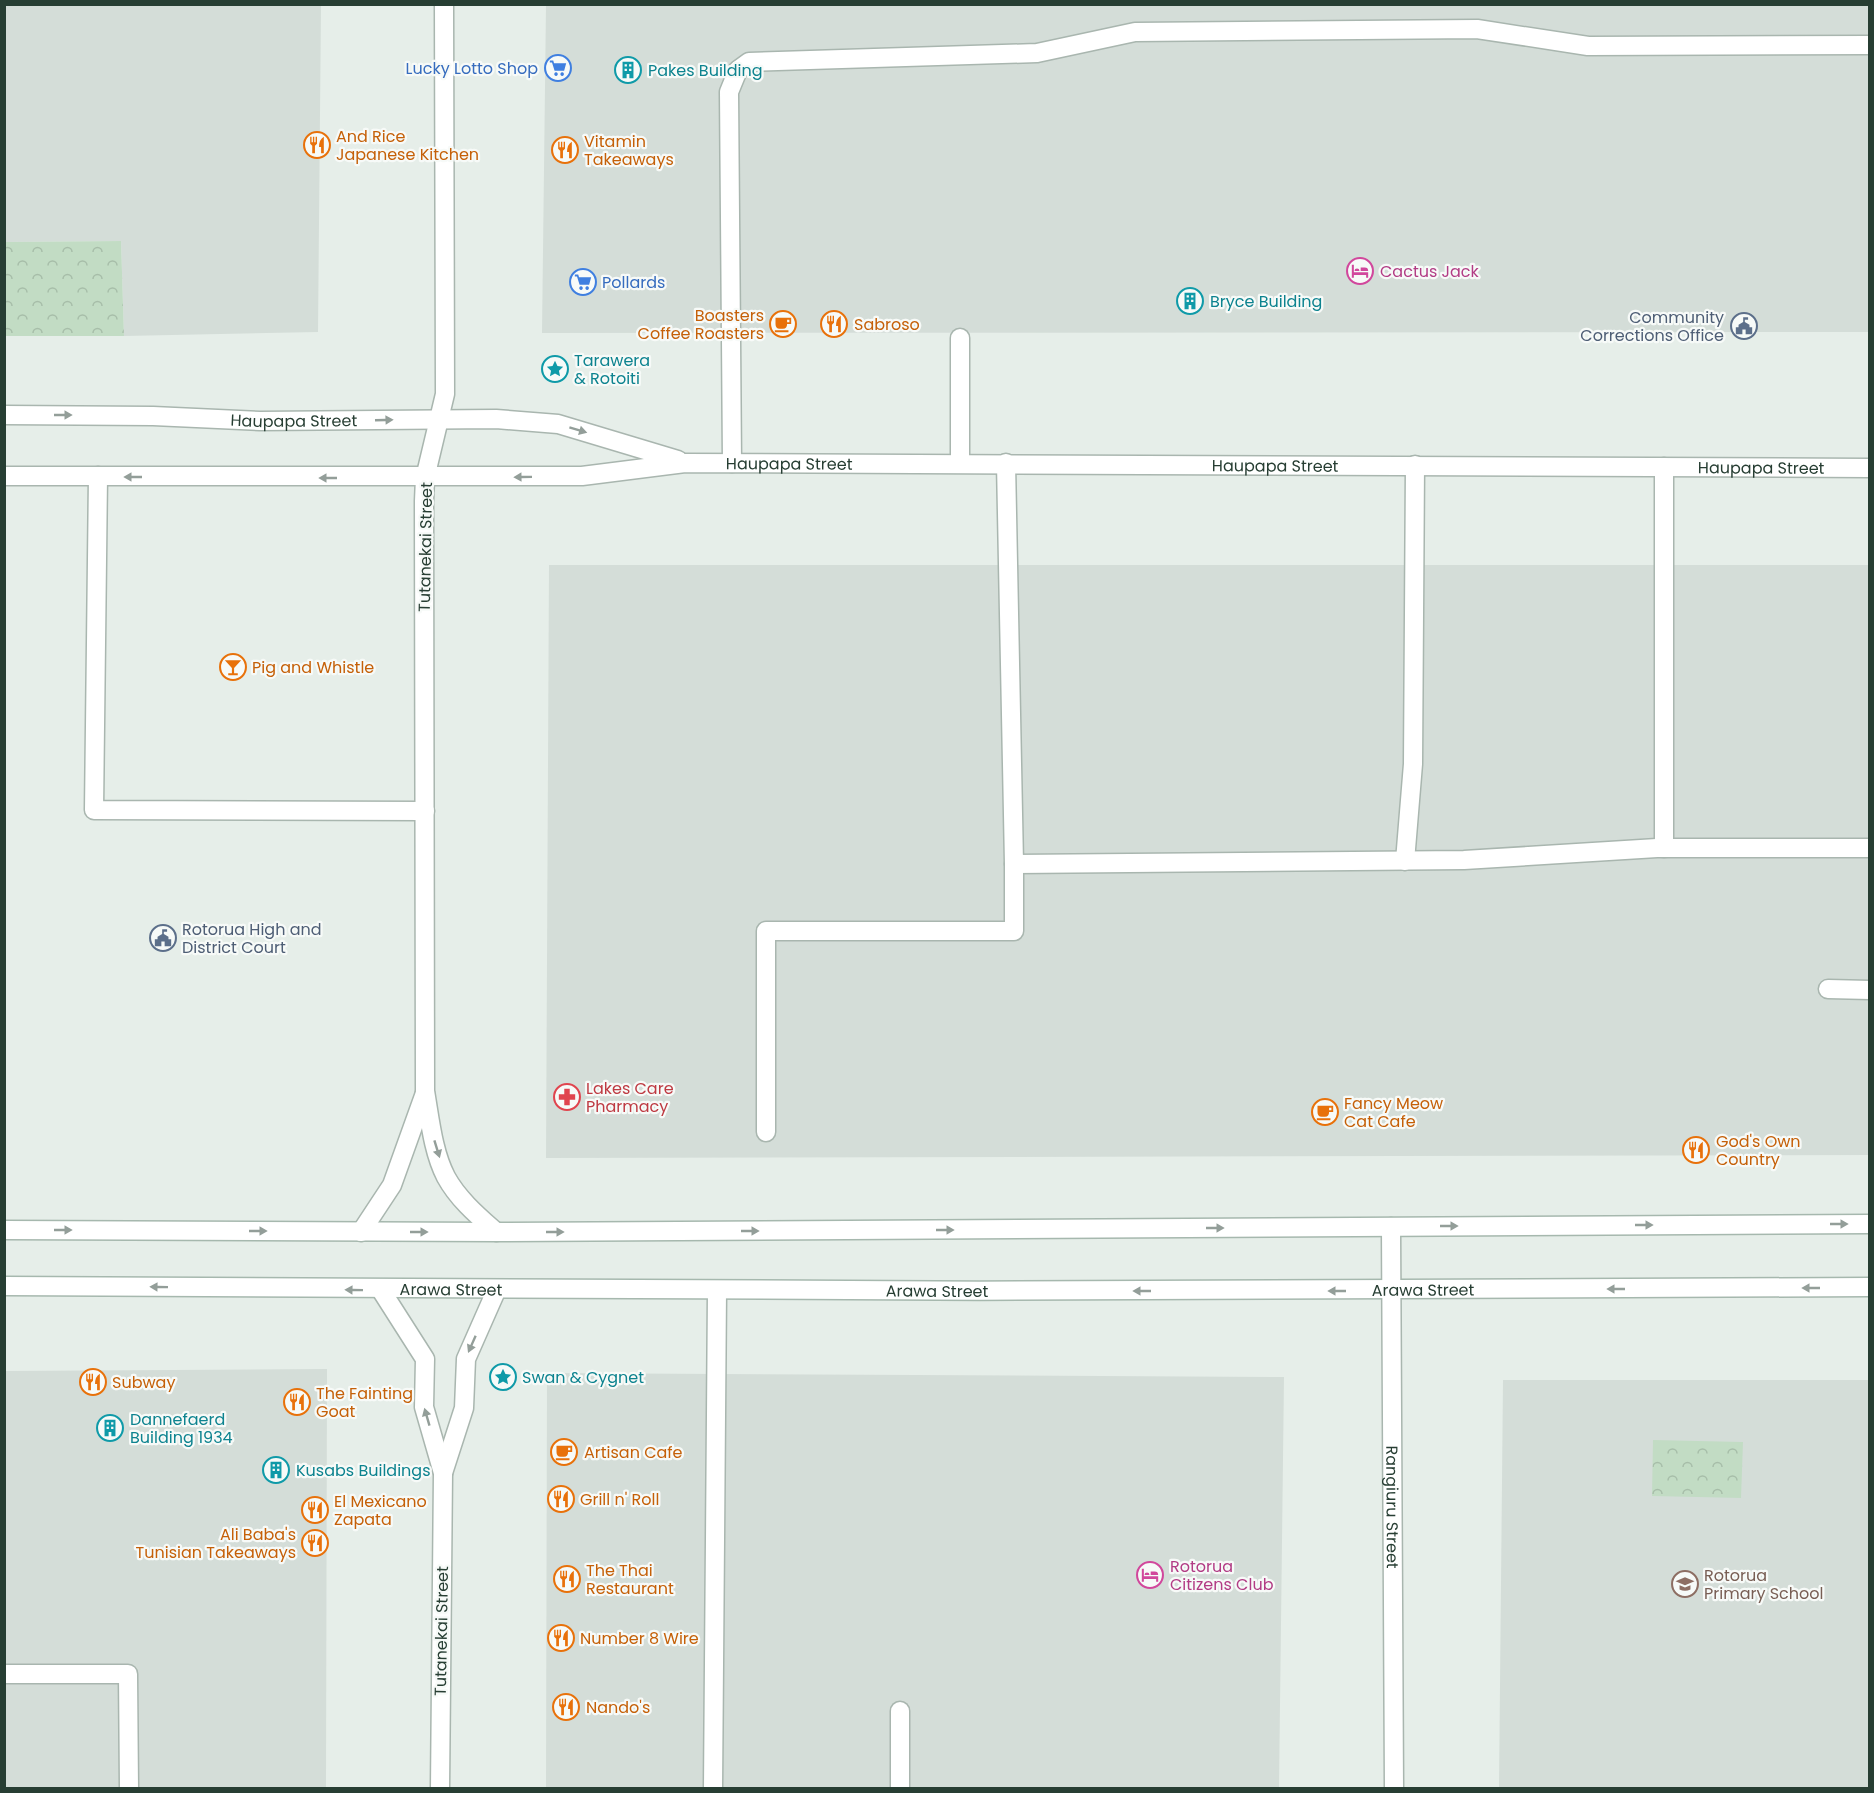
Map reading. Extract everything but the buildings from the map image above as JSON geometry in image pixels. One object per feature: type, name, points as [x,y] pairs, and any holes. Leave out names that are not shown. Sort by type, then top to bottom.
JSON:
[{"type":"street","name":"Tutanekai Street","points":[[444,4],[445,394],[425,478],[425,1092],[434,1139],[446,1177],[465,1203],[496,1233]]},
{"type":"street","points":[[732,463],[729,92],[738,70],[749,62],[1037,53],[1135,32],[1477,29],[1588,46],[1869,45]]},
{"type":"street","points":[[960,338],[960,464]]},
{"type":"street","name":"Haupapa Street","points":[[4,415],[153,416],[260,421],[496,419],[558,424],[685,463]]},
{"type":"street","name":"Haupapa Street","points":[[4,476],[425,478],[582,476],[685,463],[1868,467]]},
{"type":"street","points":[[766,1132],[766,931],[1014,931],[1014,864],[1003,700],[1006,464]]},
{"type":"street","points":[[1405,861],[1413,764],[1415,465]]},
{"type":"street","points":[[1664,467],[1664,848]]},
{"type":"street","points":[[98,476],[94,810],[425,811]]},
{"type":"street","points":[[1014,864],[1464,860],[1664,848],[1869,848]]},
{"type":"street","points":[[1828,989],[1869,990]]},
{"type":"street","name":"Tutanekai Street","points":[[361,1232],[392,1185],[425,1092]]},
{"type":"street","points":[[4,1230],[496,1233],[1869,1224]]},
{"type":"street","name":"Rangiuru Street","points":[[1390,1227],[1394,1788]]},
{"type":"street","name":"Arawa Street","points":[[4,1286],[496,1291],[1390,1291],[1869,1287]]},
{"type":"street","name":"Tutanekai Street","points":[[381,1290],[425,1359],[424,1407],[443,1473],[440,1788]]},
{"type":"street","name":"Tutanekai Street","points":[[443,1473],[464,1408],[466,1359],[496,1291]]},
{"type":"street","points":[[713,1788],[717,1291]]},
{"type":"street","points":[[4,1674],[128,1674],[129,1788]]},
{"type":"street","points":[[900,1711],[900,1788]]},
{"type":"shaded area","points":[[4,5],[321,5],[318,332],[124,336],[121,241],[5,242]]},
{"type":"shaded area","points":[[546,5],[1869,5],[1869,332],[542,333]]},
{"type":"shaded area","points":[[549,565],[1869,565],[1869,1155],[546,1158]]},
{"type":"shaded area","points":[[327,1369],[326,1788],[5,1788],[4,1371]]},
{"type":"shaded area","points":[[547,1373],[1284,1377],[1279,1788],[546,1788]]},
{"type":"shaded area","name":"Rotorua Primary School","points":[[1503,1380],[1869,1380],[1869,1788],[1499,1788]]},
{"type":"green space","points":[[121,241],[124,336],[5,336],[5,242]]},
{"type":"green space","points":[[1653,1440],[1743,1442],[1741,1498],[1652,1496]]},
{"type":"place","name":"Lucky Lotto Shop","points":[[558,68]]},
{"type":"place","name":"Pakes Building","points":[[628,70]]},
{"type":"place","name":"And Rice Japanese Kitchen","points":[[317,145]]},
{"type":"place","name":"Vitamin Takeaways","points":[[565,150]]},
{"type":"place","name":"Cactus Jack","points":[[1360,271]]},
{"type":"place","name":"Pollards","points":[[583,282]]},
{"type":"place","name":"Bryce Building","points":[[1190,301]]},
{"type":"place","name":"Boasters Coffee Roasters","points":[[783,324]]},
{"type":"place","name":"Sabroso","points":[[834,324]]},
{"type":"place","name":"Community Corrections Office","points":[[1744,326]]},
{"type":"place","name":"Tarawera & Rotoiti","points":[[555,369]]},
{"type":"place","name":"Pig and Whistle","points":[[233,667]]},
{"type":"place","name":"Rotorua High and District Court","points":[[163,938]]},
{"type":"place","name":"Lakes Care Pharmacy","points":[[567,1097]]},
{"type":"place","name":"Fancy Meow Cat Cafe","points":[[1325,1112]]},
{"type":"place","name":"God's Own Country","points":[[1696,1150]]},
{"type":"place","name":"Swan & Cygnet","points":[[503,1377]]},
{"type":"place","name":"Subway","points":[[93,1382]]},
{"type":"place","name":"The Fainting Goat","points":[[297,1402]]},
{"type":"place","name":"Dannefaerd Building 1934","points":[[110,1428]]},
{"type":"place","name":"Artisan Cafe","points":[[564,1452]]},
{"type":"place","name":"Kusabs Buildings","points":[[276,1470]]},
{"type":"place","name":"Grill n' Roll","points":[[561,1499]]},
{"type":"place","name":"El Mexicano Zapata","points":[[315,1510]]},
{"type":"place","name":"Ali Baba's Tunisian Takeaways","points":[[315,1543]]},
{"type":"place","name":"Rotorua Citizens Club","points":[[1150,1575]]},
{"type":"place","name":"The Thai Restaurant","points":[[567,1579]]},
{"type":"place","name":"Rotorua Primary School","points":[[1685,1584]]},
{"type":"place","name":"Number 8 Wire","points":[[561,1638]]},
{"type":"place","name":"Nando's","points":[[566,1707]]}]
